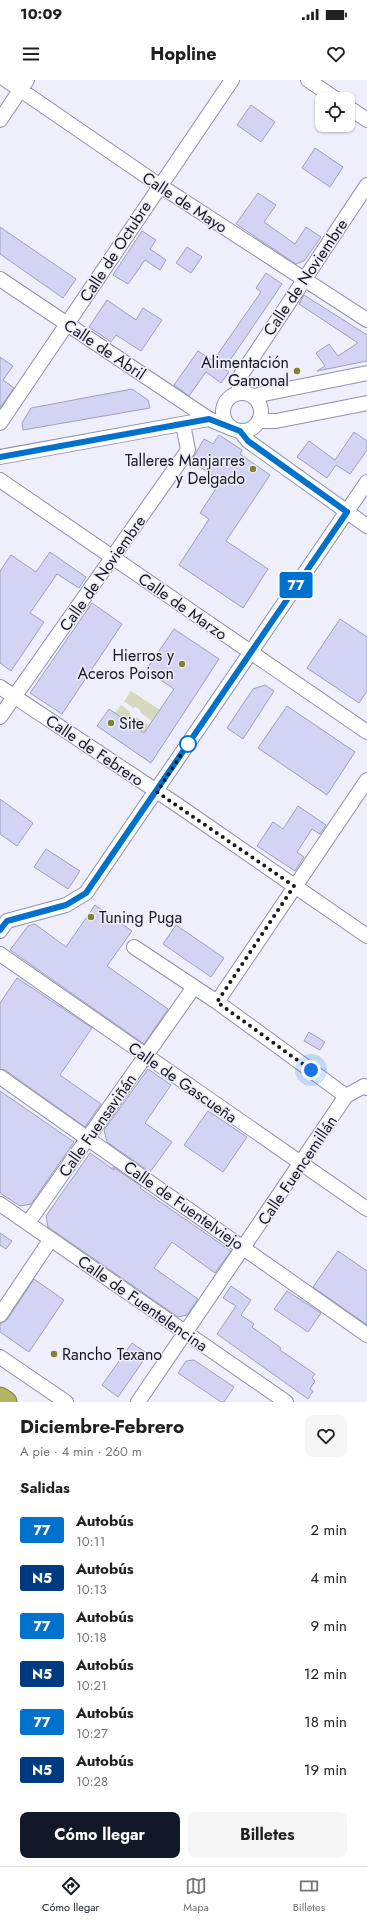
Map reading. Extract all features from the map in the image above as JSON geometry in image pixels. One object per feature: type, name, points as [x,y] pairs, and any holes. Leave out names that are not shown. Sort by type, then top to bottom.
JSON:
[{"type":"highway","points":[[0,1398],[6,1402]]},
{"type":"street","name":"Calle de Mayo","points":[[6,80],[24,85],[160,185],[367,320]]},
{"type":"street","name":"Calle de Octubre","points":[[0,423],[232,80]]},
{"type":"street","points":[[308,80],[326,92]]},
{"type":"street","points":[[0,120],[24,85]]},
{"type":"street","points":[[355,112],[367,120]]},
{"type":"street","name":"Calle de Noviembre","points":[[239,392],[239,378],[303,279],[367,185]]},
{"type":"street","name":"Calle de Abril","points":[[0,279],[209,419],[236,430]]},
{"type":"street","points":[[0,457],[209,419],[225,402],[234,394],[239,392],[254,396],[367,373]]},
{"type":"street","points":[[254,396],[261,408],[260,421]]},
{"type":"street","points":[[225,402],[223,417],[227,424],[248,441],[367,526]]},
{"type":"street","points":[[236,430],[251,429],[260,421],[276,421],[367,403]]},
{"type":"street","name":"Calle de Noviembre","points":[[0,717],[188,450],[183,424]]},
{"type":"street","name":"Calle de Marzo","points":[[0,480],[367,732]]},
{"type":"street","points":[[0,930],[7,921],[66,905],[86,893],[157,792],[367,482]]},
{"type":"street","name":"Calle de Febrero","points":[[0,687],[157,792],[367,936]]},
{"type":"street","points":[[217,1002],[367,780]]},
{"type":"street","points":[[134,946],[217,1002],[346,1096],[366,1085]]},
{"type":"street","name":"Calle de Gascueña","points":[[0,954],[367,1209]]},
{"type":"street","name":"Calle Fuensaviñán","points":[[28,1223],[194,987]]},
{"type":"street","name":"Calle de Fuentelviejo","points":[[0,1077],[367,1334]]},
{"type":"street","name":"Calle Fuencemillán","points":[[138,1402],[346,1096]]},
{"type":"street","name":"Calle de Fuentelencina","points":[[0,1204],[286,1402]]},
{"type":"street","points":[[0,1314],[51,1239]]},
{"type":"street","points":[[0,1357],[66,1402]]},
{"type":"green space","points":[[131,691],[160,710],[152,721],[141,713],[136,707],[133,708],[124,701]]},
{"type":"green space","points":[[121,705],[130,712],[130,715],[134,718],[136,717],[149,725],[144,733],[115,713]]},
{"type":"building","points":[[251,105],[275,122],[261,142],[237,125]]},
{"type":"building","points":[[315,148],[343,167],[330,187],[302,168]]},
{"type":"building","points":[[258,193],[276,205],[264,222],[295,244],[306,227],[321,237],[304,261],[296,264],[236,224]]},
{"type":"building","points":[[0,227],[76,279],[63,298],[0,254]]},
{"type":"building","points":[[142,231],[156,240],[150,249],[166,260],[160,270],[145,260],[128,284],[113,275]]},
{"type":"building","points":[[187,247],[202,257],[191,273],[176,263]]},
{"type":"building","points":[[266,273],[282,284],[224,369],[229,372],[221,383],[206,372],[189,396],[174,385],[198,351],[213,361],[261,292],[256,288]]},
{"type":"building","points":[[304,295],[367,335],[367,361],[317,371],[325,366],[316,353],[329,344],[338,356],[358,343],[299,304]]},
{"type":"building","points":[[107,300],[136,320],[143,308],[162,320],[141,351],[116,335],[111,342],[89,327]]},
{"type":"building","points":[[0,357],[13,366],[3,380],[14,388],[0,408]]},
{"type":"building","points":[[132,389],[148,400],[150,408],[23,430],[22,423],[31,408]]},
{"type":"building","points":[[354,432],[367,441],[367,450],[350,474],[336,465],[327,478],[297,457],[309,441],[335,460]]},
{"type":"building","points":[[219,435],[242,450],[240,454],[270,475],[226,541],[268,569],[243,608],[179,565],[209,519],[200,513],[221,481],[191,461],[204,439],[213,444]]},
{"type":"building","points":[[50,552],[86,577],[79,588],[57,574],[30,613],[44,622],[11,671],[0,663],[0,571],[11,555],[36,572]]},
{"type":"building","points":[[92,603],[122,624],[62,714],[30,693]]},
{"type":"building","points":[[340,619],[367,637],[367,691],[359,703],[307,668]]},
{"type":"building","points":[[174,629],[219,659],[151,763],[97,726],[109,709],[144,733],[174,689],[146,670]]},
{"type":"building","points":[[265,685],[274,691],[243,739],[227,728],[253,689]]},
{"type":"building","points":[[287,706],[355,752],[327,795],[258,748]]},
{"type":"building","points":[[0,799],[33,823],[17,846],[0,834]]},
{"type":"building","points":[[298,806],[326,825],[320,834],[312,829],[297,852],[304,857],[295,871],[257,846],[273,822],[283,829]]},
{"type":"building","points":[[46,849],[80,871],[68,889],[34,867]]},
{"type":"building","points":[[95,905],[132,931],[107,966],[168,1009],[144,1044],[10,950],[28,926],[35,924],[66,947]]},
{"type":"building","points":[[176,925],[224,958],[211,977],[163,944]]},
{"type":"building","points":[[17,978],[92,1028],[60,1075],[101,1104],[85,1127],[5,1070],[0,1069],[0,1003]]},
{"type":"building","points":[[309,1032],[325,1042],[320,1050],[304,1041]]},
{"type":"building","points":[[148,1069],[171,1085],[145,1123],[172,1142],[150,1172],[107,1142],[104,1130]]},
{"type":"building","points":[[0,1091],[74,1142],[31,1204],[20,1206],[0,1193]]},
{"type":"building","points":[[208,1111],[247,1137],[223,1172],[184,1145]]},
{"type":"building","points":[[90,1153],[114,1170],[113,1167],[141,1186],[140,1188],[231,1251],[215,1273],[172,1242],[154,1268],[198,1299],[187,1315],[178,1317],[48,1227],[46,1216]]},
{"type":"building","points":[[0,1233],[12,1241],[6,1249],[0,1245]]},
{"type":"building","points":[[338,1251],[367,1271],[367,1325],[313,1287]]},
{"type":"building","points":[[34,1279],[64,1300],[29,1352],[0,1332],[0,1324],[7,1320]]},
{"type":"building","points":[[231,1286],[251,1300],[241,1315],[254,1324],[252,1327],[281,1348],[280,1350],[315,1374],[312,1378],[315,1381],[310,1389],[313,1391],[308,1399],[217,1334],[236,1306],[223,1298]]},
{"type":"building","points":[[287,1291],[321,1313],[308,1332],[274,1309]]},
{"type":"building","points":[[132,1343],[148,1354],[118,1397],[102,1385]]},
{"type":"building","points":[[194,1360],[234,1387],[224,1402],[221,1402],[178,1373],[186,1361]]},
{"type":"bus line","name":"77","points":[[0,457],[209,419],[240,431],[248,441],[347,512],[157,792],[86,893],[66,905],[7,921],[0,930]]},
{"type":"place","name":"Alimentación Gamonal","points":[[297,371]]},
{"type":"place","name":"Talleres Manjarres y Delgado","points":[[253,469]]},
{"type":"place","name":"Hierros y Aceros Poison","points":[[182,664]]},
{"type":"place","name":"Site","points":[[111,723]]},
{"type":"place","name":"Tuning Puga","points":[[91,917]]},
{"type":"place","name":"Rancho Texano","points":[[54,1354]]},
{"type":"route","points":[[188,744],[157,792],[294,886],[217,1002],[311,1070]]}]
